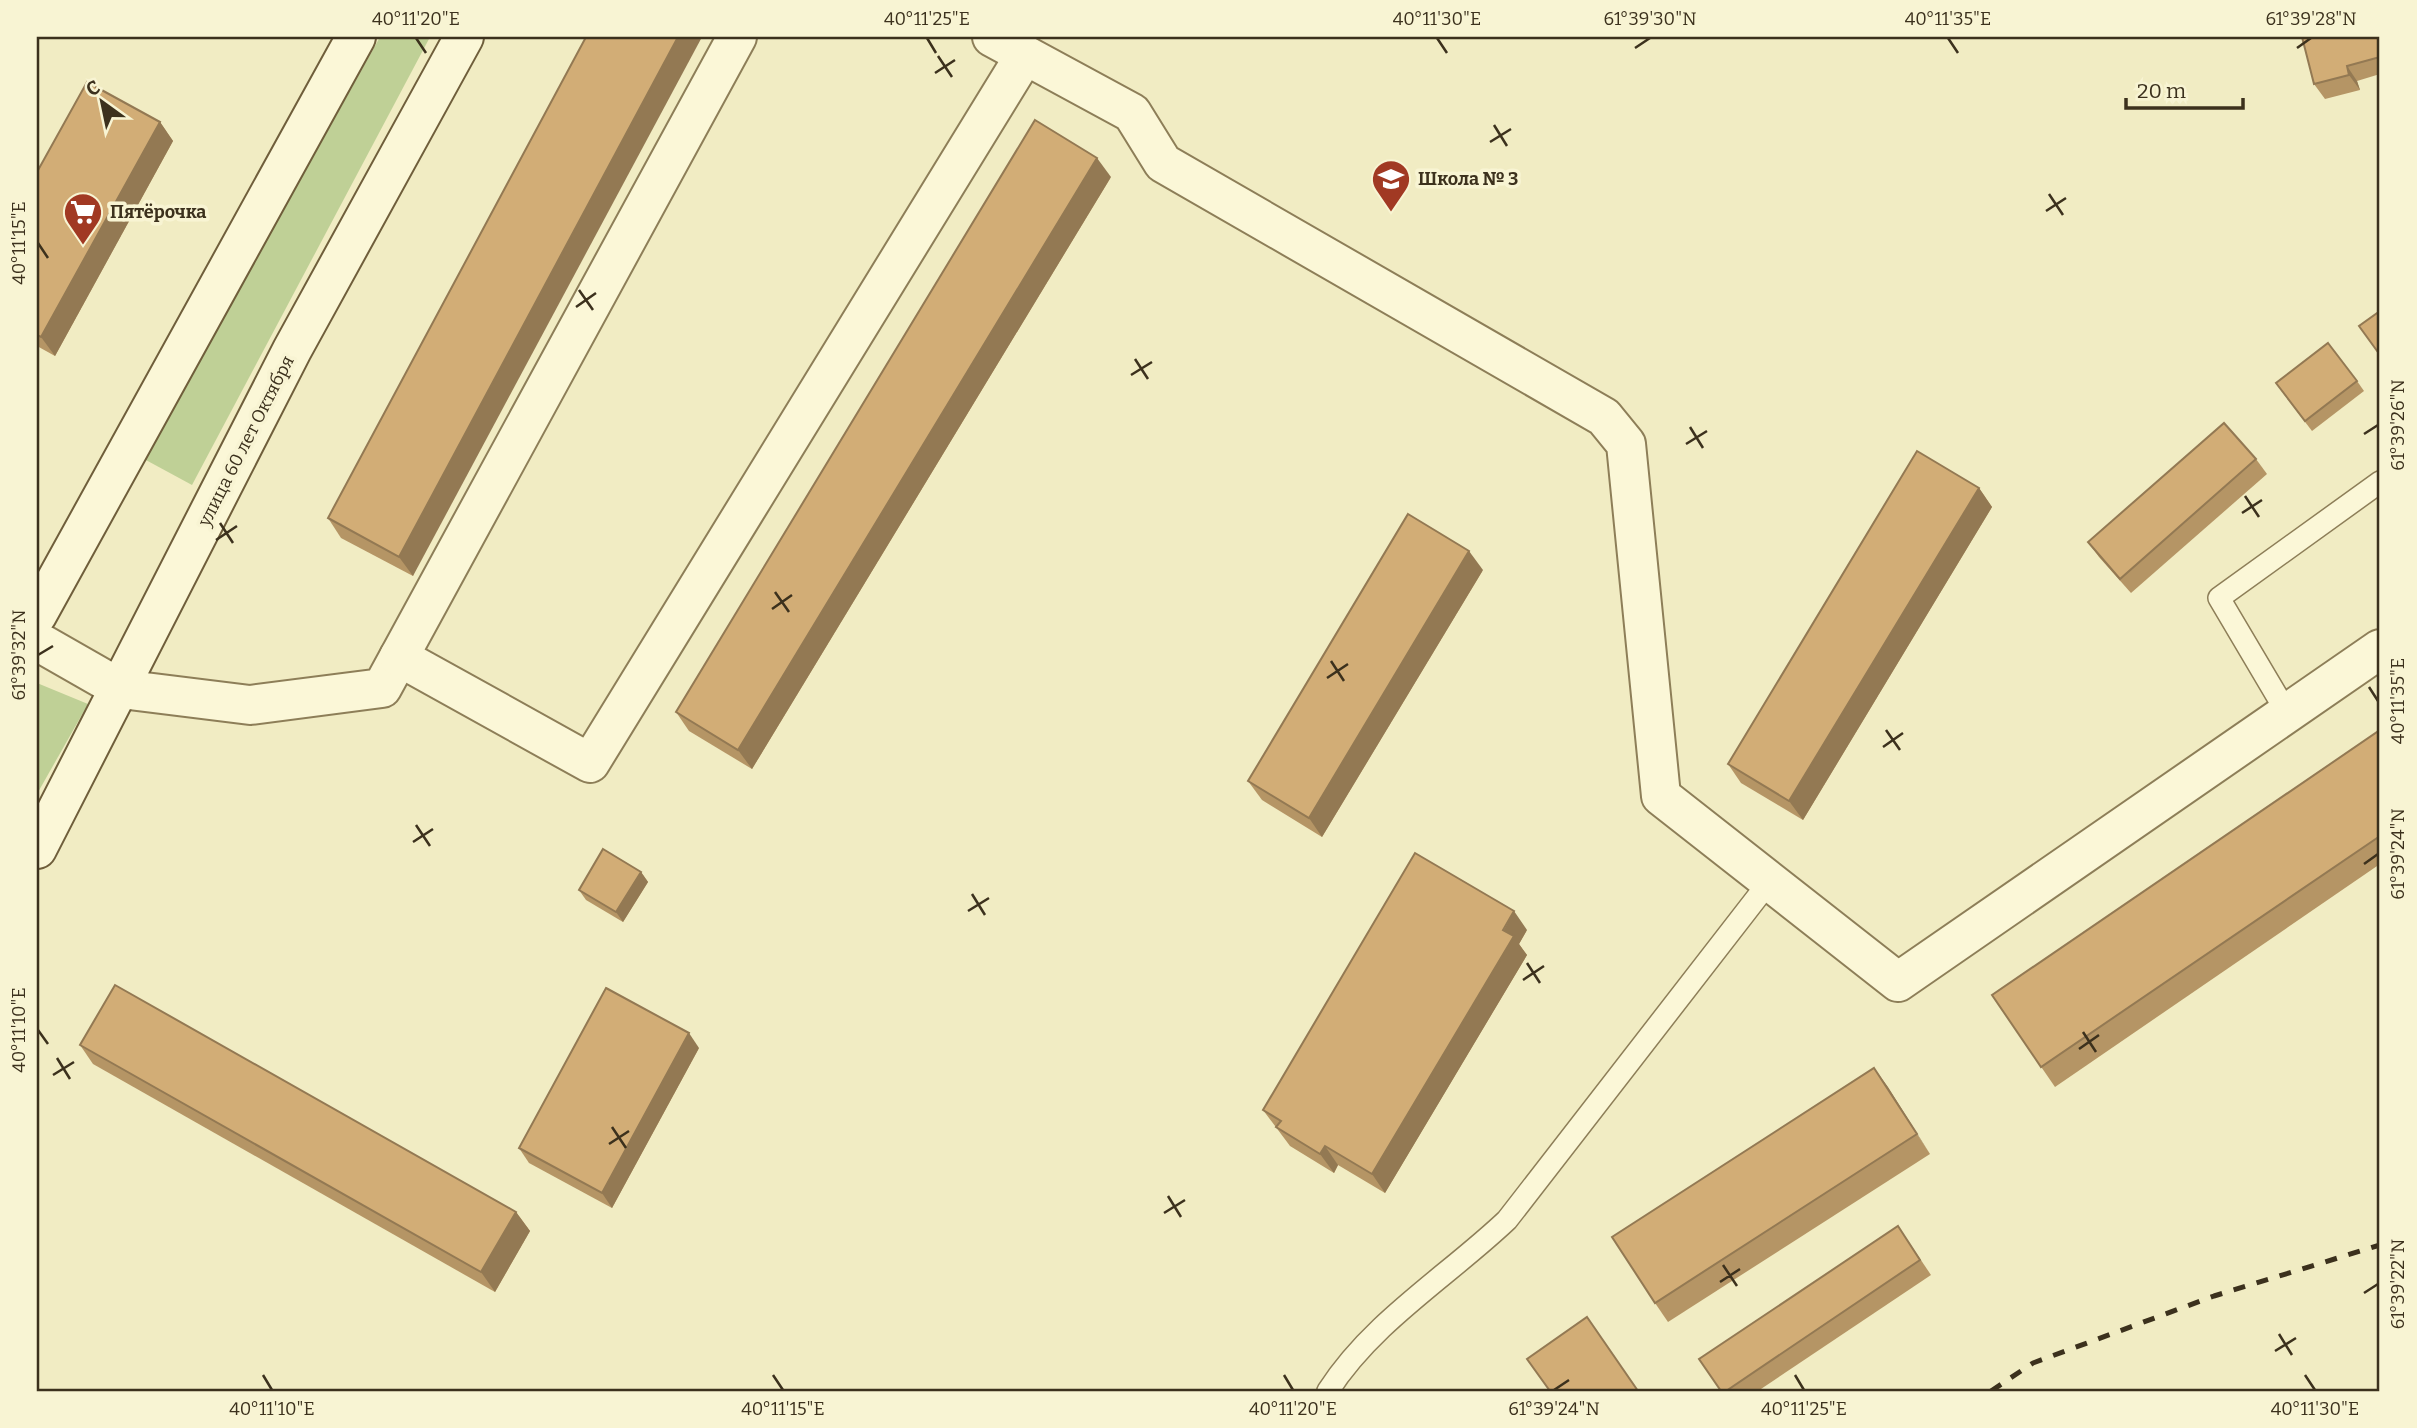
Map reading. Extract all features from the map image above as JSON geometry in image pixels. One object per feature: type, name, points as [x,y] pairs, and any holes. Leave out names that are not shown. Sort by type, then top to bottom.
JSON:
[{"type":"street","points":[[37,615],[356,37]]},
{"type":"street","name":"улица 60 лет Октября","points":[[37,849],[292,350],[464,37]]},
{"type":"street","points":[[37,641],[121,689],[250,705],[382,688],[737,37]]},
{"type":"street","points":[[992,37],[1132,113],[1163,163],[1604,416],[1626,444],[1661,796],[1898,982],[2380,649]]},
{"type":"street","points":[[399,657],[590,763],[1025,55]]},
{"type":"lane","points":[[2287,713],[2220,598],[2380,482]]},
{"type":"lane","points":[[1328,1391],[1338,1376],[1398,1311],[1466,1259],[1507,1220],[1769,882]]},
{"type":"green space","points":[[380,37],[430,37],[192,485],[144,459]]},
{"type":"green space","points":[[37,683],[88,704],[37,794]]},
{"type":"building","points":[[586,37],[678,37],[399,557],[328,518]]},
{"type":"building","points":[[2302,37],[2380,37],[2380,57],[2347,66],[2349,75],[2314,84]]},
{"type":"building","points":[[87,82],[160,122],[41,337],[37,335],[37,172]]},
{"type":"building","points":[[1035,120],[1097,158],[738,750],[676,712]]},
{"type":"building","points":[[2380,311],[2380,355],[2359,326]]},
{"type":"building","points":[[2328,343],[2357,381],[2305,421],[2276,383]]},
{"type":"building","points":[[2224,423],[2256,459],[2120,579],[2088,542]]},
{"type":"building","points":[[1917,451],[1979,488],[1789,801],[1728,764]]},
{"type":"building","points":[[1408,514],[1469,551],[1309,818],[1248,781]]},
{"type":"building","points":[[2380,730],[2380,836],[2041,1067],[1992,995]]},
{"type":"building","points":[[603,849],[641,872],[616,912],[579,890]]},
{"type":"building","points":[[1415,853],[1514,911],[1503,930],[1514,936],[1372,1174],[1325,1146],[1320,1154],[1276,1127],[1281,1121],[1263,1110]]},
{"type":"building","points":[[115,985],[516,1212],[481,1272],[80,1045]]},
{"type":"building","points":[[606,988],[689,1033],[602,1193],[519,1148]]},
{"type":"building","points":[[1874,1068],[1917,1134],[1655,1303],[1612,1237]]},
{"type":"building","points":[[1898,1226],[1920,1260],[1726,1391],[1721,1391],[1699,1359]]},
{"type":"building","points":[[1587,1317],[1638,1391],[1550,1391],[1527,1359]]},
{"type":"railway","points":[[1991,1391],[2033,1363],[2214,1296],[2380,1245]]},
{"type":"place","name":"Школа № 3","points":[[1391,213]]},
{"type":"place","name":"Пятёрочка","points":[[83,246]]}]
